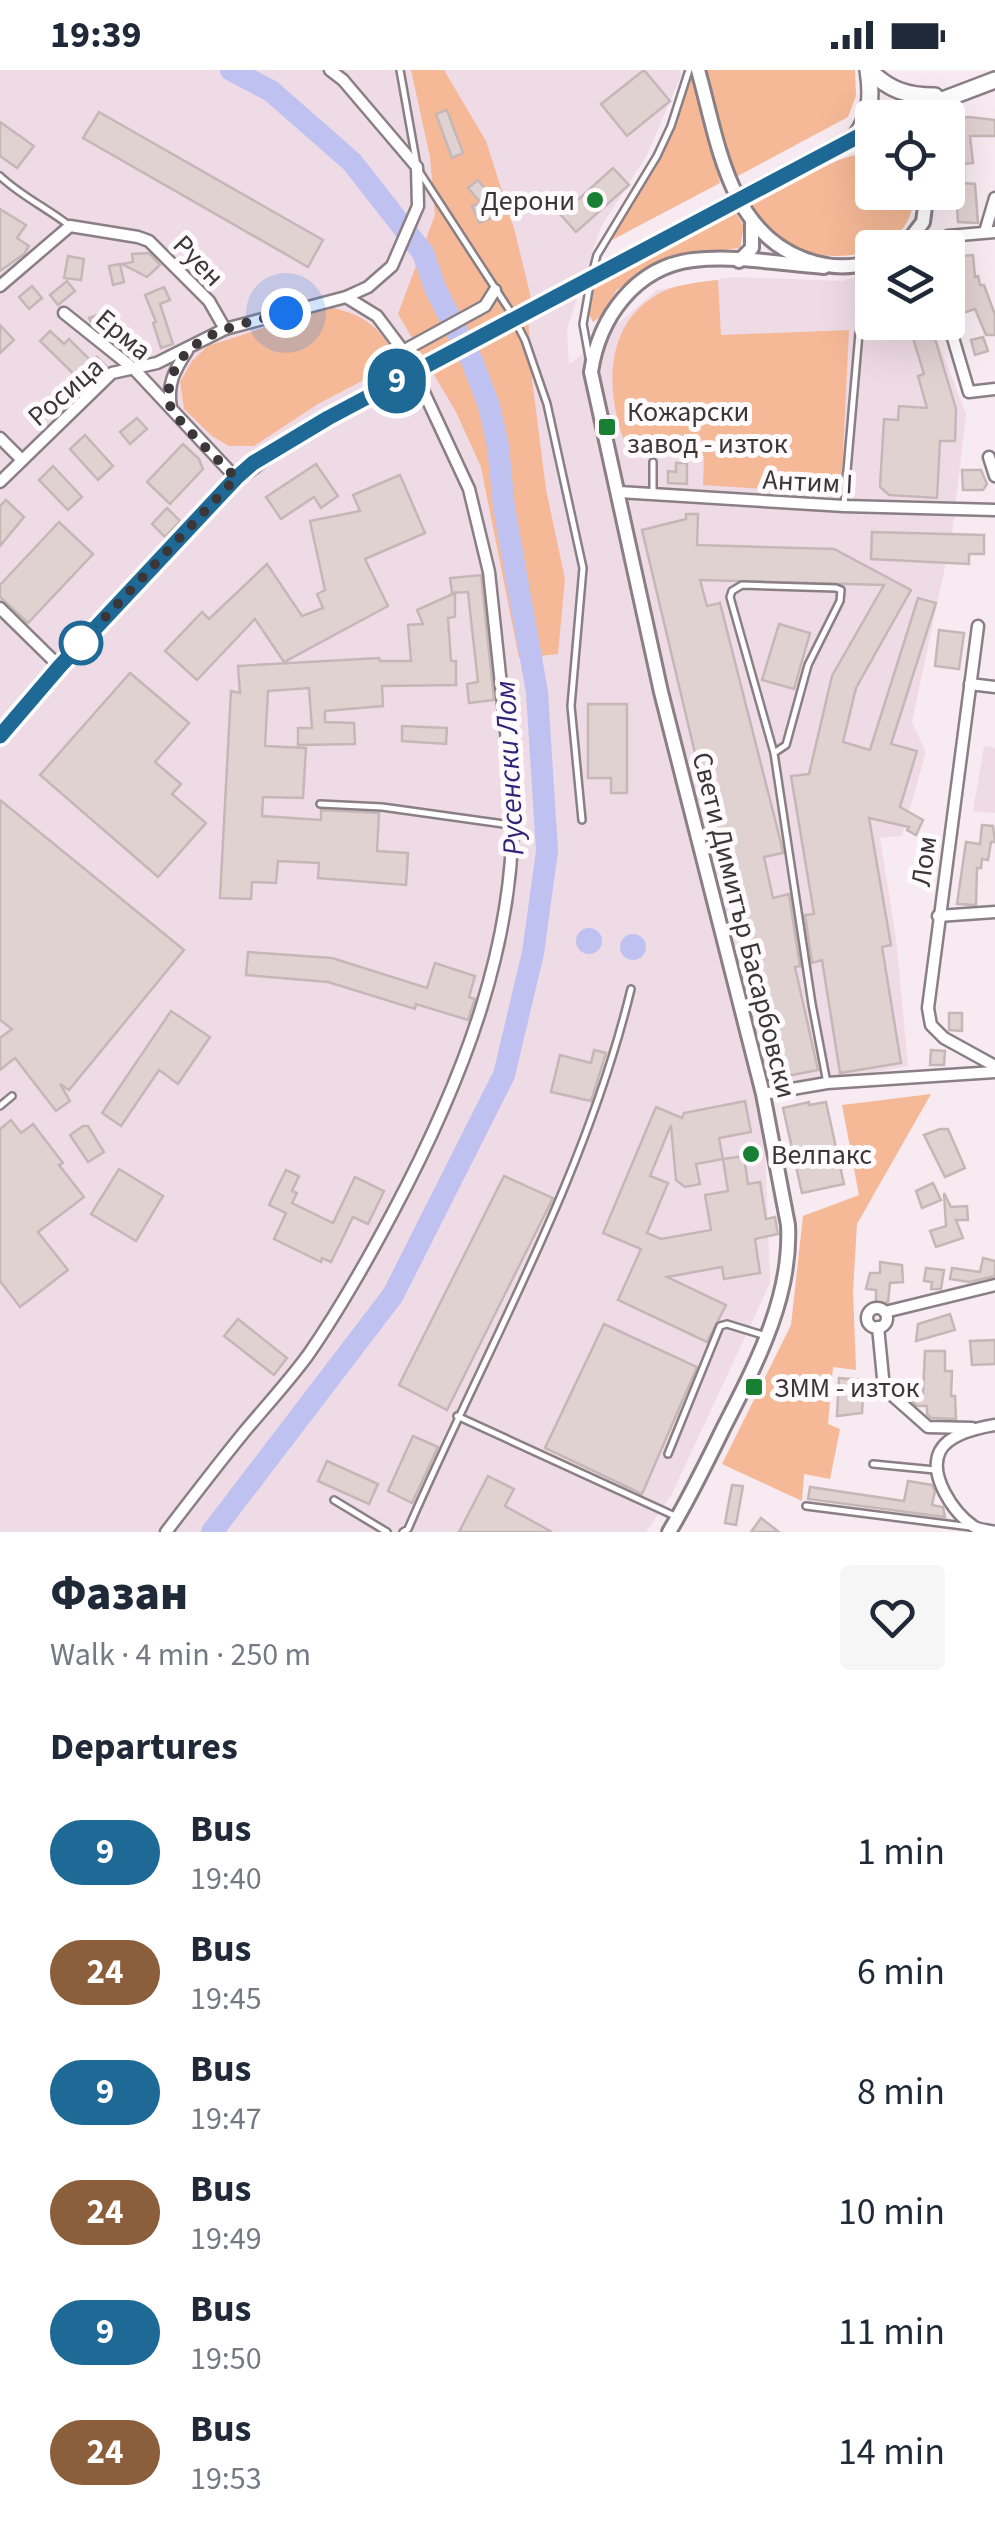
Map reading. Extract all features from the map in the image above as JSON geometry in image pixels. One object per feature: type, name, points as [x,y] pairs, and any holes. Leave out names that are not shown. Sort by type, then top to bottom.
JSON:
[{"type":"main road","points":[[868,70],[881,82],[911,97],[944,97]]},
{"type":"main road","points":[[868,70],[870,100]]},
{"type":"main road","points":[[937,100],[995,80]]},
{"type":"main road","points":[[0,736],[236,478],[270,453],[328,418],[855,138]]},
{"type":"street","points":[[330,70],[343,80],[417,168]]},
{"type":"street","points":[[698,70],[734,193],[751,222],[774,244],[824,266]]},
{"type":"street","name":"Росица","points":[[0,482],[112,373],[188,350],[225,329],[346,297],[368,287],[392,266],[418,206],[417,168]]},
{"type":"street","points":[[965,234],[990,232],[995,198]]},
{"type":"street","points":[[740,261],[752,248],[751,222]]},
{"type":"street","points":[[0,286],[70,226]]},
{"type":"street","name":"Руен","points":[[70,226],[138,236],[150,242],[209,301],[225,329]]},
{"type":"street","points":[[590,372],[602,328],[637,284],[670,266],[688,261],[855,265]]},
{"type":"street","points":[[403,350],[485,306],[495,290]]},
{"type":"street","points":[[166,1532],[306,1357],[357,1280],[437,1128],[496,959],[508,901],[514,825],[484,541],[469,489],[444,430],[403,350],[377,316],[346,297]]},
{"type":"street","name":"Ерма","points":[[64,313],[134,369],[236,478]]},
{"type":"street","points":[[954,340],[969,392],[995,389]]},
{"type":"street","points":[[172,409],[168,392],[172,374],[188,350]]},
{"type":"street","name":"Свети Димитър Басарбовски","points":[[590,372],[665,710],[763,1094],[790,1247],[783,1288],[766,1336],[668,1532]]},
{"type":"street","points":[[0,438],[22,460]]},
{"type":"street","points":[[988,457],[995,476]]},
{"type":"street","name":"Антим I","points":[[619,492],[844,506],[995,510]]},
{"type":"street","points":[[0,608],[60,666]]},
{"type":"street","name":"Лом","points":[[978,626],[928,992],[931,1026],[995,1069]]},
{"type":"street","points":[[970,684],[995,687]]},
{"type":"street","points":[[938,916],[995,912]]},
{"type":"street","points":[[763,1094],[827,1083],[995,1069]]},
{"type":"street","points":[[995,1285],[885,1312],[886,1320],[878,1327],[884,1388],[928,1428],[995,1425]]},
{"type":"street","points":[[978,1428],[950,1440],[941,1449],[937,1470],[952,1504],[974,1528],[995,1532]]},
{"type":"lane","points":[[400,70],[417,168],[525,340],[538,375],[583,568],[571,706],[582,820]]},
{"type":"lane","points":[[590,372],[584,324],[597,254],[657,156],[688,70]]},
{"type":"lane","points":[[0,176],[70,226]]},
{"type":"lane","points":[[844,506],[859,340]]},
{"type":"lane","points":[[653,495],[654,462]]},
{"type":"lane","points":[[774,754],[786,744],[808,665],[840,600],[841,590],[836,588],[742,585],[732,590],[732,607],[774,754],[827,1083]]},
{"type":"lane","points":[[320,804],[382,807],[514,825]]},
{"type":"lane","points":[[403,1532],[408,1529],[595,1113],[631,989]]},
{"type":"lane","points":[[0,1106],[12,1096]]},
{"type":"lane","points":[[668,1454],[720,1326],[727,1324],[766,1336]]},
{"type":"lane","points":[[457,1416],[678,1517]]},
{"type":"lane","points":[[873,1464],[937,1470]]},
{"type":"lane","points":[[334,1500],[387,1532]]},
{"type":"lane","points":[[806,1506],[974,1528]]},
{"type":"shaded area","points":[[0,70],[680,70],[681,76],[647,155],[601,227],[567,329],[569,365],[657,290],[732,277],[842,281],[855,277],[855,340],[938,340],[966,414],[952,534],[912,722],[926,752],[902,836],[880,838],[896,938],[908,1066],[763,1094],[770,1283],[671,1496],[646,1532],[0,1532]]},
{"type":"shaded area","points":[[411,70],[444,70],[486,141],[515,232],[531,298],[528,315],[532,379],[546,489],[565,579],[558,654],[519,658],[481,467],[456,412],[398,314],[435,215],[430,157]]},
{"type":"shaded area","points":[[705,70],[855,70],[856,96],[848,117],[736,177]]},
{"type":"shaded area","points":[[691,77],[720,183],[612,240],[669,136]]},
{"type":"shaded area","points":[[855,155],[855,210],[911,210],[901,230],[855,230],[855,254],[820,255],[774,239],[747,208],[824,166]]},
{"type":"shaded area","points":[[735,212],[744,226],[740,248],[678,256],[648,267],[617,290],[593,322],[589,314],[595,284]]},
{"type":"shaded area","points":[[718,280],[721,335],[849,330],[841,494],[703,485],[704,456],[630,455],[613,387],[618,342],[628,322],[643,305],[664,291]]},
{"type":"shaded area","points":[[328,307],[353,314],[371,325],[400,361],[318,404],[254,446],[229,446],[212,436],[184,409],[180,382],[192,361],[208,346]]},
{"type":"shaded area","points":[[984,746],[995,748],[995,813],[973,811]]},
{"type":"shaded area","points":[[931,1094],[857,1224],[853,1291],[856,1370],[833,1367],[828,1424],[840,1429],[830,1479],[804,1474],[802,1501],[722,1464],[791,1325],[803,1216],[859,1195],[842,1105]]},
{"type":"water","points":[[589,928],[598,932],[602,941],[598,950],[589,954],[580,950],[576,941],[580,932]]},
{"type":"water","points":[[633,934],[642,938],[646,947],[642,956],[633,960],[624,956],[620,947],[624,938]]},
{"type":"building","points":[[644,70],[670,101],[627,136],[601,104]]},
{"type":"building","points":[[447,110],[463,153],[452,158],[436,114]]},
{"type":"building","points":[[99,112],[323,240],[308,267],[83,138]]},
{"type":"building","points":[[965,117],[995,120],[995,136],[970,136],[973,163],[965,164]]},
{"type":"building","points":[[0,122],[34,146],[17,168],[0,156]]},
{"type":"building","name":"Дерони","points":[[613,168],[629,185],[576,232],[561,215]]},
{"type":"building","points":[[478,180],[492,197],[499,215],[479,223],[472,206],[481,203],[468,188]]},
{"type":"building","points":[[965,183],[975,184],[978,223],[958,222],[957,210],[965,210]]},
{"type":"building","points":[[0,209],[26,225],[17,238],[29,246],[0,271]]},
{"type":"building","points":[[149,253],[160,265],[147,277],[122,264],[133,262],[132,254]]},
{"type":"building","points":[[973,255],[975,277],[984,285],[995,315],[995,335],[986,335],[975,309],[965,312],[965,256]]},
{"type":"building","points":[[68,256],[84,259],[81,280],[64,278]]},
{"type":"building","points":[[120,264],[124,282],[113,285],[109,266]]},
{"type":"building","points":[[67,281],[75,291],[58,305],[50,295]]},
{"type":"building","points":[[32,286],[42,298],[29,309],[19,297]]},
{"type":"building","points":[[164,287],[170,300],[160,304],[173,344],[161,348],[145,295]]},
{"type":"building","points":[[113,309],[118,321],[98,329],[92,324],[89,318]]},
{"type":"building","points":[[0,325],[14,340],[0,353]]},
{"type":"building","points":[[50,331],[64,344],[69,339],[92,362],[97,357],[106,366],[86,386],[40,341]]},
{"type":"building","points":[[983,337],[988,351],[975,355],[971,340]]},
{"type":"building","points":[[914,340],[935,340],[956,409],[955,441],[940,441],[937,498],[889,495],[880,487],[884,419],[898,420],[899,406],[927,408],[918,376],[924,374]]},
{"type":"building","points":[[137,418],[147,429],[130,444],[120,432]]},
{"type":"building","points":[[85,435],[113,466],[98,480],[70,449]]},
{"type":"building","points":[[183,444],[199,459],[203,469],[170,504],[147,482]]},
{"type":"building","points":[[676,463],[687,463],[687,484],[668,483],[668,471],[676,472]]},
{"type":"building","points":[[316,464],[338,496],[321,508],[314,497],[281,519],[266,497]]},
{"type":"building","points":[[53,466],[82,497],[68,510],[39,480]]},
{"type":"building","points":[[962,470],[981,470],[987,484],[983,490],[963,490]]},
{"type":"building","points":[[400,475],[425,533],[365,559],[388,606],[284,662],[255,619],[197,680],[165,651],[202,612],[209,619],[267,564],[302,616],[323,608],[317,594],[325,590],[310,521],[360,511],[353,495]]},
{"type":"building","points":[[6,500],[24,517],[0,546],[0,506]]},
{"type":"building","points":[[167,508],[180,521],[165,537],[152,524]]},
{"type":"building","points":[[686,514],[698,514],[697,545],[834,549],[911,590],[856,688],[843,742],[870,750],[918,598],[936,603],[891,744],[917,751],[900,807],[923,820],[916,835],[907,830],[909,827],[869,818],[891,945],[882,947],[901,1063],[840,1073],[822,960],[812,963],[805,915],[814,914],[791,776],[809,774],[832,676],[884,585],[700,580],[707,606],[720,603],[783,853],[764,857],[773,898],[789,894],[800,966],[795,967],[818,1070],[782,1077],[750,938],[744,941],[723,849],[718,850],[642,530],[686,519]]},
{"type":"building","points":[[59,522],[93,554],[28,623],[0,597],[0,585]]},
{"type":"building","points":[[872,532],[984,535],[984,554],[969,554],[969,564],[871,559]]},
{"type":"building","points":[[481,575],[494,700],[469,703],[467,684],[478,682],[468,592],[452,593],[450,578]]},
{"type":"building","points":[[455,593],[455,617],[448,618],[456,685],[382,686],[383,706],[325,711],[325,722],[354,723],[355,744],[298,745],[298,728],[312,728],[309,688],[268,691],[265,746],[306,748],[303,798],[263,797],[262,816],[321,820],[321,810],[379,813],[377,851],[408,853],[406,885],[318,878],[319,863],[278,861],[276,883],[252,882],[251,899],[220,898],[231,691],[240,693],[238,666],[379,658],[411,661],[408,625],[423,624],[417,610]]},
{"type":"building","points":[[779,624],[810,633],[794,689],[762,680]]},
{"type":"building","points":[[939,630],[964,633],[959,669],[935,666]]},
{"type":"building","points":[[130,673],[189,723],[155,762],[181,784],[172,794],[206,823],[158,877],[40,775]]},
{"type":"building","points":[[588,704],[627,704],[627,793],[611,793],[611,778],[588,778]]},
{"type":"building","points":[[402,726],[447,728],[446,744],[402,741]]},
{"type":"building","points":[[0,800],[184,950],[69,1090],[60,1084],[70,1101],[56,1111],[15,1058],[0,1070],[0,1038],[12,1029],[0,1020]]},
{"type":"building","points":[[982,825],[993,826],[995,842],[991,842],[988,860],[982,859],[981,868],[977,868],[976,905],[957,904],[966,842],[980,844]]},
{"type":"building","points":[[248,952],[332,958],[427,988],[435,963],[475,976],[469,997],[475,999],[468,1020],[416,1004],[415,1009],[328,982],[246,975]]},
{"type":"building","points":[[171,1011],[210,1037],[178,1084],[159,1070],[121,1126],[102,1113]]},
{"type":"building","points":[[949,1013],[962,1013],[962,1031],[949,1030]]},
{"type":"building","points":[[594,1050],[606,1053],[591,1101],[551,1092],[560,1055],[591,1063]]},
{"type":"building","points":[[931,1050],[945,1051],[944,1065],[930,1065]]},
{"type":"building","points":[[745,1101],[751,1132],[719,1138],[723,1159],[744,1156],[748,1184],[760,1182],[766,1219],[775,1217],[778,1234],[755,1239],[760,1273],[724,1279],[722,1267],[667,1277],[726,1305],[707,1342],[618,1300],[641,1249],[603,1233],[656,1107],[682,1118],[684,1113]],"holes":[[[671,1125],[676,1180],[685,1187],[700,1184],[696,1164],[723,1159],[728,1191],[705,1195],[711,1230],[661,1239],[647,1233],[668,1183],[650,1176]]]},
{"type":"building","points":[[826,1102],[844,1184],[802,1193],[783,1108]]},
{"type":"building","points":[[11,1120],[21,1133],[33,1124],[84,1197],[38,1232],[68,1270],[20,1307],[0,1281],[0,1129]]},
{"type":"building","points":[[88,1126],[104,1152],[88,1162],[70,1135]]},
{"type":"building","points":[[948,1129],[965,1168],[945,1177],[924,1135]]},
{"type":"building","points":[[119,1169],[163,1196],[136,1241],[91,1214]]},
{"type":"building","points":[[286,1170],[299,1176],[292,1191],[297,1193],[292,1203],[333,1223],[355,1177],[384,1191],[368,1224],[353,1217],[331,1262],[322,1258],[321,1262],[274,1239],[286,1213],[269,1205]]},
{"type":"building","points":[[504,1176],[553,1198],[447,1410],[399,1385]]},
{"type":"building","points":[[933,1183],[941,1200],[922,1208],[916,1191]]},
{"type":"building","points":[[944,1193],[951,1207],[967,1206],[968,1220],[956,1220],[963,1238],[936,1247],[930,1231],[946,1226]]},
{"type":"building","points":[[983,1258],[995,1261],[995,1276],[969,1282],[950,1279],[952,1268],[980,1272]]},
{"type":"building","points":[[880,1262],[902,1265],[903,1282],[890,1283],[888,1302],[876,1304],[876,1290],[866,1289],[870,1273],[880,1273]]},
{"type":"building","points":[[926,1268],[944,1270],[941,1289],[931,1289],[932,1282],[924,1281]]},
{"type":"building","points":[[950,1314],[955,1330],[916,1341],[918,1324]]},
{"type":"building","points":[[238,1319],[287,1358],[274,1375],[224,1336]]},
{"type":"building","points":[[604,1324],[697,1367],[642,1494],[545,1448]]},
{"type":"building","points":[[995,1340],[995,1364],[972,1365],[970,1341]]},
{"type":"building","points":[[925,1351],[945,1351],[945,1371],[952,1371],[951,1396],[955,1396],[956,1419],[931,1418],[927,1406],[917,1406],[906,1396],[923,1395]]},
{"type":"building","points":[[839,1378],[864,1380],[862,1413],[837,1416]]},
{"type":"building","points":[[413,1436],[438,1447],[412,1503],[388,1491]]},
{"type":"building","points":[[327,1461],[378,1484],[369,1504],[318,1481]]},
{"type":"building","points":[[488,1476],[514,1489],[505,1506],[552,1532],[459,1532]]},
{"type":"building","points":[[908,1481],[932,1485],[932,1505],[943,1507],[945,1517],[808,1499],[810,1487],[904,1501]]},
{"type":"building","points":[[732,1485],[743,1486],[736,1525],[725,1523]]},
{"type":"building","points":[[761,1518],[779,1532],[751,1532]]},
{"type":"waterway","name":"Русенски Лом","points":[[212,1532],[393,1295],[504,1075],[533,953],[547,851],[537,692],[504,507],[498,446],[489,406],[472,361],[436,290],[423,253],[352,162],[271,91],[231,70]]},
{"type":"bus line","name":"9","points":[[0,736],[60,666],[253,463],[328,418],[855,138]]},
{"type":"place","name":"Дерони","points":[[595,200]]},
{"type":"place","name":"Кожарски завод - изток","points":[[607,427]]},
{"type":"place","name":"Велпакс","points":[[751,1154]]},
{"type":"place","name":"ЗММ - изток","points":[[754,1387]]},
{"type":"route","points":[[81,643],[236,478],[172,409],[168,392],[172,374],[198,342],[225,329],[286,313]]}]
